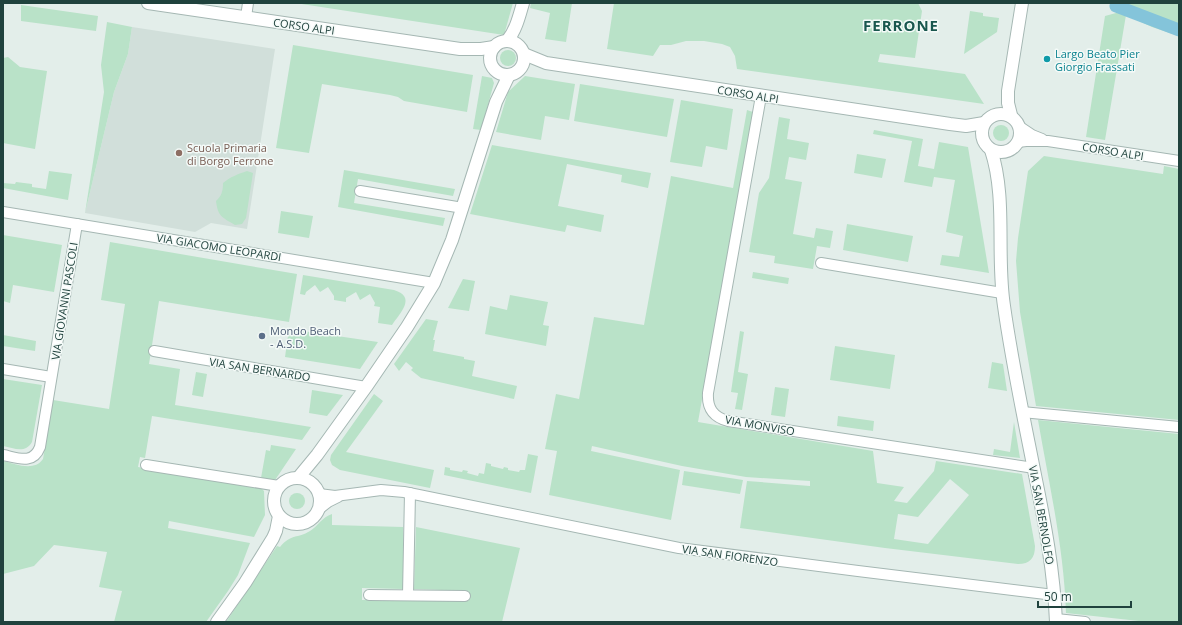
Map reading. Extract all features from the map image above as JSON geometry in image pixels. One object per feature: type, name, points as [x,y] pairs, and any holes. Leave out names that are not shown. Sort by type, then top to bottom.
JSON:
[{"type":"street","name":"CORSO ALPI","points":[[148,3],[460,49],[481,50],[494,47]]},
{"type":"street","points":[[246,18],[248,3]]},
{"type":"street","points":[[507,41],[513,33],[523,3]]},
{"type":"street","points":[[991,150],[1006,152],[1013,148],[1018,142],[1020,135],[1020,127],[1011,115],[1008,103],[1008,91],[1022,3]]},
{"type":"street","points":[[499,70],[516,73],[521,68],[524,61],[517,34],[517,23]]},
{"type":"street","points":[[298,478],[317,455],[366,387],[407,327],[434,283],[448,252],[496,102],[499,70],[490,58],[494,47],[507,41],[513,42],[521,50]]},
{"type":"street","name":"CORSO ALPI","points":[[460,49],[473,53],[499,70]]},
{"type":"street","name":"CORSO ALPI","points":[[521,50],[546,63]]},
{"type":"street","name":"CORSO ALPI","points":[[521,68],[534,64],[546,63],[950,124],[966,126],[984,123]]},
{"type":"street","points":[[996,114],[1008,91]]},
{"type":"street","name":"VIA MONVISO","points":[[761,96],[708,392],[709,407],[713,414],[728,421],[1034,468]]},
{"type":"street","points":[[982,138],[984,123],[989,117],[1003,113],[1011,115]]},
{"type":"street","name":"CORSO ALPI","points":[[950,124],[982,138]]},
{"type":"street","name":"CORSO ALPI","points":[[1020,127],[1032,136],[1048,141],[1179,161]]},
{"type":"street","name":"VIA SAN BERNOLFO","points":[[982,138],[991,150],[996,166],[999,185],[1002,293],[1015,376],[1050,554],[1056,620],[1085,622]]},
{"type":"street","name":"CORSO ALPI","points":[[1018,142],[1048,141]]},
{"type":"street","name":"VIA SAN BERNOLFO","points":[[999,185],[1006,152]]},
{"type":"street","points":[[360,191],[463,208]]},
{"type":"street","name":"VIA GIACOMO LEOPARDI","points":[[3,212],[434,283]]},
{"type":"street","name":"VIA GIOVANNI PASCOLI","points":[[3,455],[26,459],[31,458],[38,452],[77,224]]},
{"type":"street","points":[[821,263],[1002,293]]},
{"type":"street","name":"VIA SAN BERNARDO","points":[[154,352],[366,387]]},
{"type":"street","points":[[3,369],[51,377]]},
{"type":"street","points":[[1022,412],[1179,427]]},
{"type":"street","points":[[311,483],[312,470],[317,455]]},
{"type":"street","points":[[146,465],[261,484],[277,491]]},
{"type":"street","points":[[298,478],[311,483],[319,494],[320,499],[319,509],[315,516],[308,522],[301,524],[292,524],[283,520],[275,510],[274,502],[277,491],[287,480],[298,478]]},
{"type":"street","name":"VIA SAN FIORENZO","points":[[319,494],[342,496],[381,490],[410,493],[680,548],[865,572],[1054,594]]},
{"type":"street","points":[[408,595],[410,493]]},
{"type":"street","name":"VIA SAN FIORENZO","points":[[319,509],[328,502],[342,496]]},
{"type":"street","points":[[217,622],[245,583],[273,538],[279,516]]},
{"type":"street","points":[[273,538],[292,524]]},
{"type":"street","points":[[369,594],[465,596]]},
{"type":"shaded area","name":"Scuola Primaria di Borgo Ferrone","points":[[132,27],[275,49],[247,229],[211,223],[195,232],[85,213],[114,92],[128,54]]},
{"type":"green space","points":[[295,3],[513,3],[504,35]]},
{"type":"green space","points":[[531,3],[572,3],[566,42],[545,39],[550,13],[530,8]]},
{"type":"green space","points":[[614,3],[918,3],[922,11],[915,58],[880,54],[878,62],[965,74],[984,104],[737,69],[735,56],[730,47],[704,41],[686,41],[671,45],[660,45],[653,56],[607,49]]},
{"type":"green space","points":[[1118,3],[1179,3],[1179,36],[1152,27],[1126,15],[1105,140],[1086,137],[1105,16],[1116,13]]},
{"type":"green space","points":[[21,5],[98,16],[96,31],[21,21]]},
{"type":"green space","points":[[970,11],[983,13],[983,16],[999,18],[997,32],[964,54]]},
{"type":"green space","points":[[107,22],[132,27],[128,54],[114,92],[85,213],[104,92],[101,65]]},
{"type":"green space","points":[[293,45],[473,75],[467,112],[404,101],[398,97],[390,95],[322,84],[309,153],[276,148]]},
{"type":"green space","points":[[505,50],[511,50],[516,55],[514,64],[511,66],[505,66],[500,61],[500,55]]},
{"type":"green space","points":[[8,57],[20,67],[47,71],[35,149],[3,143],[3,58]]},
{"type":"green space","points":[[482,76],[492,78],[494,83],[481,130],[473,129]]},
{"type":"green space","points":[[525,76],[575,84],[569,120],[545,116],[541,140],[496,132],[508,92]]},
{"type":"green space","points":[[580,84],[674,99],[667,137],[574,121]]},
{"type":"green space","points":[[681,100],[733,109],[727,150],[706,146],[702,167],[670,162]]},
{"type":"green space","points":[[747,110],[753,112],[698,422],[873,451],[877,483],[904,487],[894,501],[907,503],[934,471],[936,461],[1022,474],[1035,546],[1034,554],[1031,560],[1026,563],[1018,564],[885,548],[740,528],[747,481],[810,486],[810,481],[746,477],[682,466],[592,446],[591,451],[680,470],[671,520],[549,495],[557,451],[545,449],[556,394],[579,399],[594,317],[644,325],[671,176],[733,188]],"holes":[[[950,479],[969,495],[928,544],[894,539],[898,514],[918,517]]]},
{"type":"green space","points":[[779,117],[790,119],[787,139],[809,143],[806,160],[789,157],[785,179],[802,182],[793,234],[814,238],[816,228],[833,231],[830,248],[817,246],[813,269],[774,263],[775,256],[749,252],[759,193],[769,178]]},
{"type":"green space","points":[[998,125],[1004,125],[1009,130],[1007,139],[1004,141],[998,141],[993,136],[993,130]]},
{"type":"green space","points":[[874,130],[923,139],[918,166],[934,169],[939,142],[968,147],[989,273],[940,265],[942,255],[959,257],[963,236],[946,232],[955,180],[934,177],[932,187],[904,182],[912,141],[873,134]]},
{"type":"green space","points":[[492,145],[651,173],[648,188],[621,182],[622,175],[567,164],[558,206],[604,215],[601,232],[567,225],[565,232],[470,214]]},
{"type":"green space","points":[[857,154],[886,159],[882,178],[854,173]]},
{"type":"green space","points":[[1044,156],[1163,174],[1164,166],[1179,169],[1179,420],[1036,406],[1020,312],[1016,261],[1028,171]]},
{"type":"green space","points":[[344,170],[455,189],[453,196],[358,179],[354,203],[445,218],[443,226],[338,207]]},
{"type":"green space","points":[[49,171],[72,174],[68,200],[3,188],[3,183],[15,184],[16,182],[32,184],[32,187],[46,189]]},
{"type":"green space","points":[[247,171],[253,173],[246,218],[242,224],[235,225],[219,214],[216,201],[222,193],[223,183],[234,176]]},
{"type":"green space","points":[[281,211],[313,216],[309,238],[278,233]]},
{"type":"green space","points":[[847,224],[913,236],[908,262],[843,250]]},
{"type":"green space","points":[[3,235],[62,245],[54,292],[13,285],[10,303],[3,301]]},
{"type":"green space","points":[[110,242],[297,274],[289,322],[159,301],[149,364],[180,369],[175,405],[311,427],[302,440],[152,416],[145,458],[140,457],[138,467],[261,488],[264,491],[265,515],[254,537],[169,521],[168,528],[250,543],[238,575],[206,622],[114,622],[122,591],[99,587],[107,552],[54,545],[34,566],[3,574],[3,461],[30,466],[39,463],[43,459],[53,400],[109,409],[125,304],[101,300]]},
{"type":"green space","points":[[753,272],[789,278],[788,284],[752,278]]},
{"type":"green space","points":[[303,275],[394,290],[401,293],[405,297],[405,306],[392,325],[378,323],[380,307],[374,306],[375,303],[370,294],[360,300],[356,292],[346,298],[346,302],[334,300],[334,296],[328,287],[320,292],[315,285],[306,292],[305,295],[300,294]]},
{"type":"green space","points":[[463,279],[475,281],[469,311],[448,308]]},
{"type":"green space","points":[[510,295],[548,302],[543,325],[549,326],[546,346],[485,334],[490,306],[507,310]]},
{"type":"green space","points":[[426,319],[438,321],[433,340],[435,340],[433,351],[464,357],[464,359],[475,361],[472,376],[517,386],[514,399],[421,378],[411,370],[413,368],[406,362],[399,371],[394,364]]},
{"type":"green space","points":[[289,329],[378,342],[360,369],[285,357]]},
{"type":"green space","points":[[740,331],[744,332],[738,372],[748,374],[742,410],[735,409],[738,393],[731,392]]},
{"type":"green space","points":[[3,335],[36,341],[35,351],[3,346]]},
{"type":"green space","points":[[835,346],[895,355],[890,389],[830,380]]},
{"type":"green space","points":[[992,362],[1003,364],[1007,391],[988,388]]},
{"type":"green space","points":[[196,372],[207,374],[203,397],[192,395]]},
{"type":"green space","points":[[3,379],[42,385],[32,442],[29,446],[23,449],[3,446]]},
{"type":"green space","points":[[775,387],[789,389],[785,417],[771,415]]},
{"type":"green space","points":[[312,390],[343,395],[327,416],[309,413]]},
{"type":"green space","points":[[374,394],[383,401],[346,452],[434,470],[430,488],[340,470],[332,465],[330,460],[331,455]]},
{"type":"green space","points":[[838,416],[874,421],[873,431],[837,426]]},
{"type":"green space","points":[[1038,420],[1179,434],[1179,622],[1148,622],[1066,613],[1065,589],[1059,540]]},
{"type":"green space","points":[[1014,422],[1020,458],[993,455],[994,449],[1010,452]]},
{"type":"green space","points":[[271,445],[296,449],[275,480],[261,478],[266,450],[270,451]]},
{"type":"green space","points":[[528,454],[538,456],[531,493],[444,475],[445,467],[450,468],[450,470],[462,472],[463,470],[468,471],[467,473],[478,476],[479,473],[484,474],[486,463],[491,464],[491,466],[503,469],[504,467],[508,468],[508,470],[519,472],[520,470],[525,470]]},
{"type":"green space","points":[[684,471],[743,480],[740,494],[682,485]]},
{"type":"green space","points":[[294,493],[300,493],[305,498],[303,507],[300,509],[294,509],[289,504],[289,498]]},
{"type":"green space","points":[[332,514],[332,525],[403,527],[403,589],[362,588],[362,600],[469,601],[469,591],[414,589],[416,527],[520,548],[502,622],[226,622],[277,546],[280,547],[291,538],[310,531],[325,517]]},
{"type":"waterway","points":[[1116,6],[1179,30]]},
{"type":"place","name":"Largo Beato Pier Giorgio Frassati","points":[[1047,59]]},
{"type":"place","name":"Scuola Primaria di Borgo Ferrone","points":[[179,153]]},
{"type":"place","name":"Mondo Beach - A.S.D.","points":[[262,336]]},
{"type":"district","name":"FERRONE","points":[[901,25]]}]
